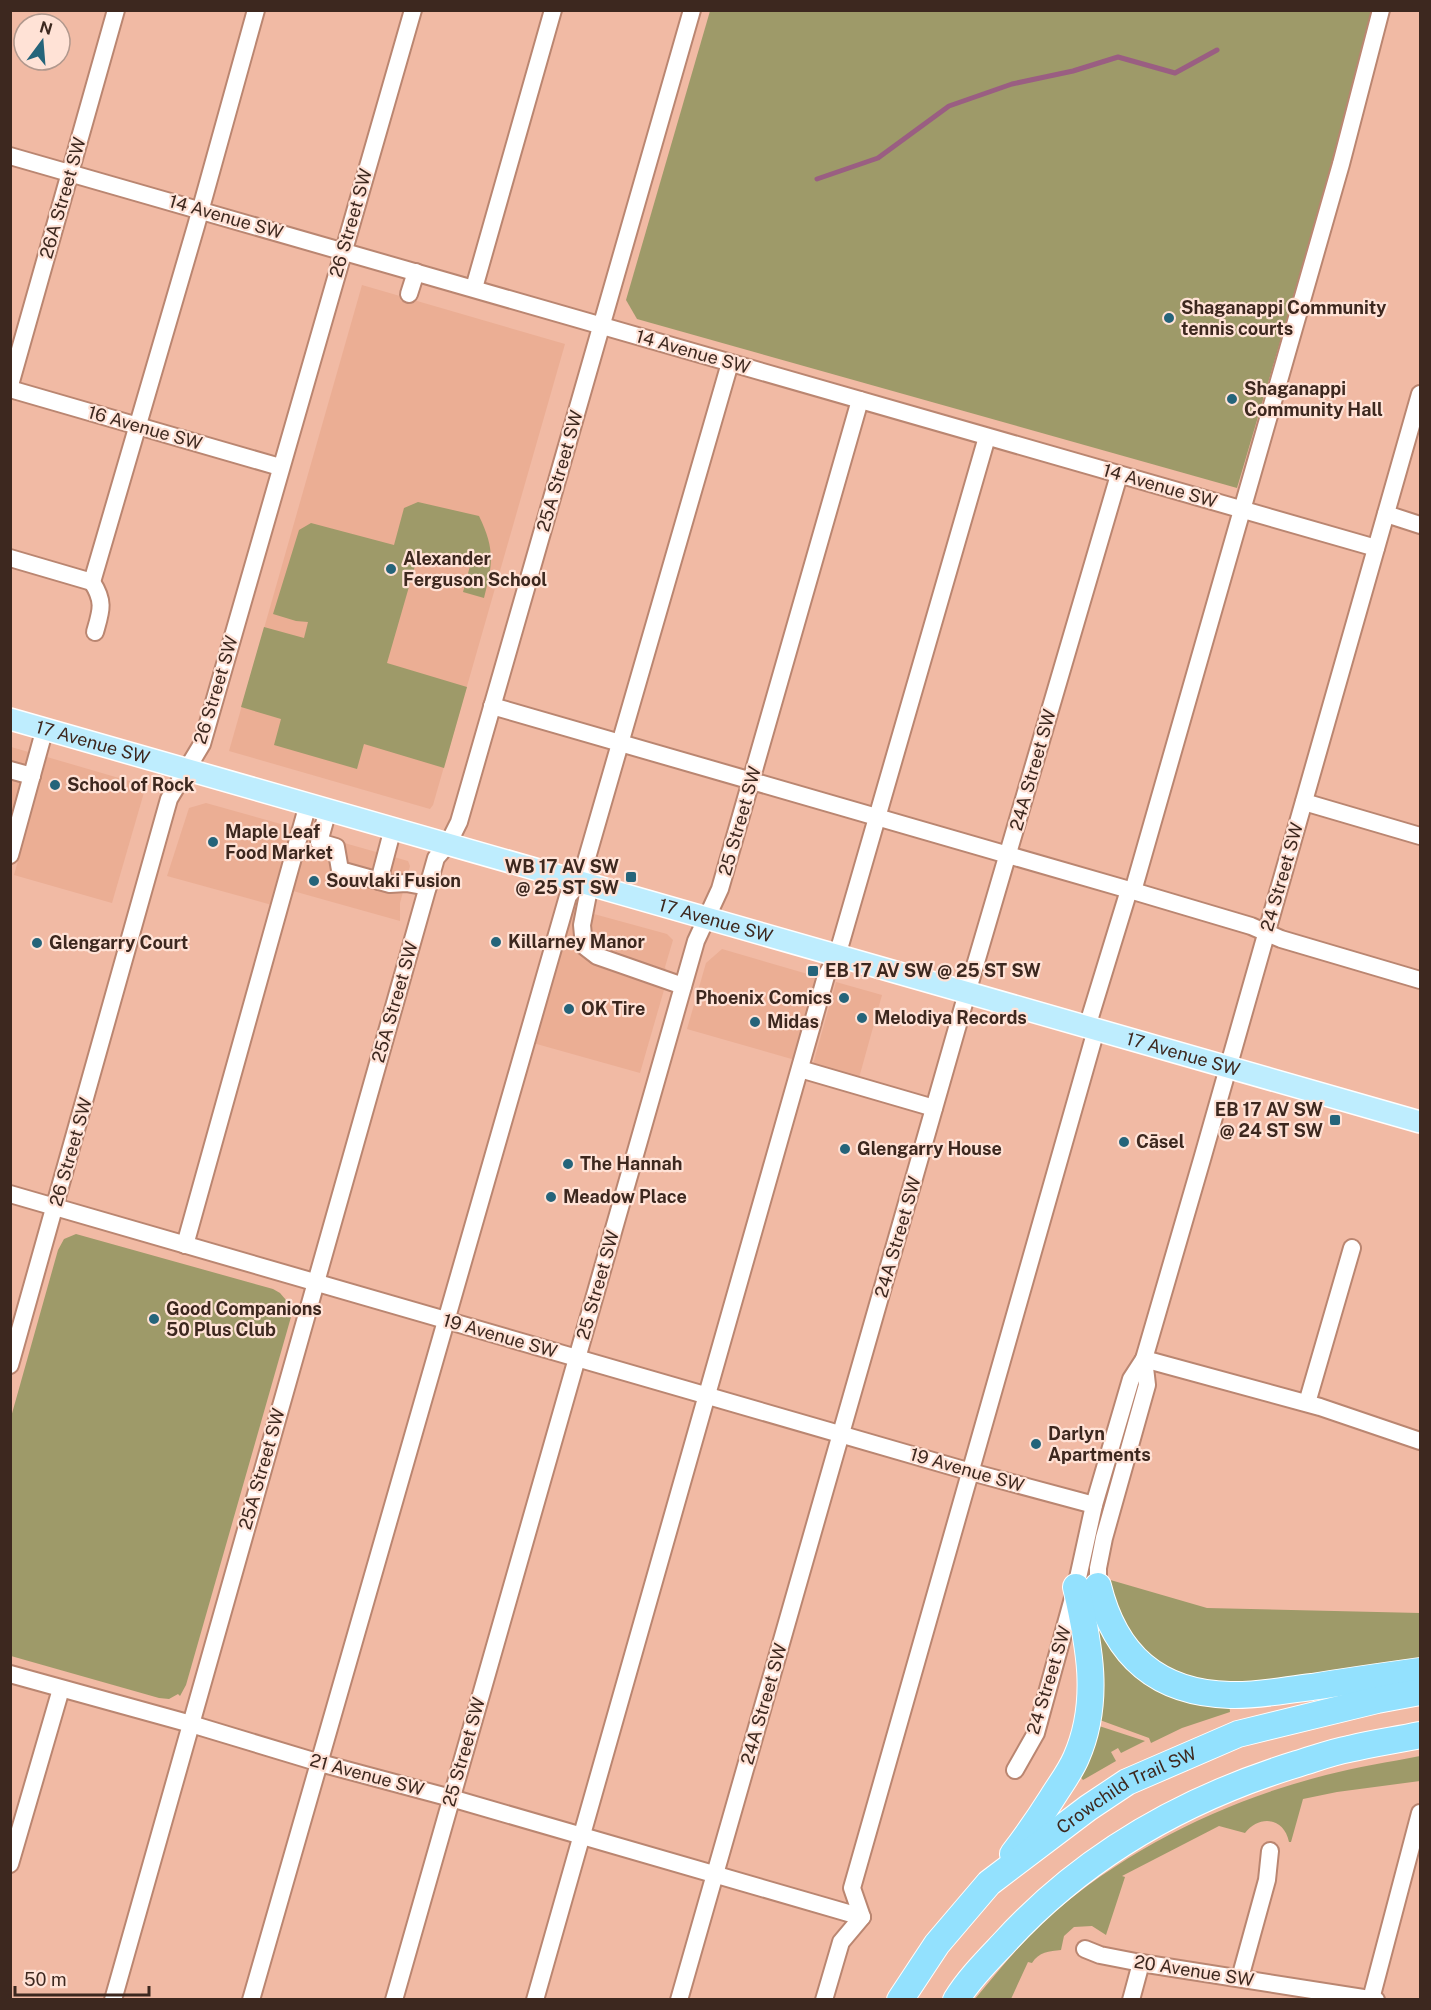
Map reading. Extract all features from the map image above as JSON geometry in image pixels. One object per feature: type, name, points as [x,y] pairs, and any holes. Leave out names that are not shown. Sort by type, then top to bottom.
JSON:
[{"type":"highway","points":[[1087,1586],[1130,1654],[1161,1678],[1183,1688],[1231,1695],[1281,1691],[1420,1671]]},
{"type":"highway","points":[[989,1883],[1028,1835],[1075,1761],[1084,1740],[1091,1702],[1087,1586]]},
{"type":"highway","name":"Crowchild Trail SW","points":[[900,2000],[937,1944],[989,1883],[1088,1808],[1127,1782],[1238,1734],[1377,1700],[1420,1692]]},
{"type":"highway","points":[[956,2000],[966,1984],[1017,1928],[1066,1882],[1135,1834],[1200,1800],[1269,1773],[1347,1749],[1420,1735]]},
{"type":"main road","name":"17 Avenue SW","points":[[12,724],[45,728],[1420,1122]]},
{"type":"street","name":"26A Street SW","points":[[10,387],[116,10]]},
{"type":"street","points":[[92,582],[201,210],[256,10]]},
{"type":"street","name":"26 Street SW","points":[[10,1365],[169,799],[202,744],[412,10]]},
{"type":"street","points":[[474,288],[552,10]]},
{"type":"street","name":"25A Street SW","points":[[112,2000],[436,858],[448,844],[459,822],[692,10]]},
{"type":"street","points":[[824,2000],[841,1942],[862,1917],[852,1888],[1063,1159],[1092,1028],[1243,510],[1341,164],[1381,10]]},
{"type":"street","name":"14 Avenue SW","points":[[10,156],[1376,548]]},
{"type":"street","points":[[409,294],[416,272]]},
{"type":"street","points":[[683,986],[597,956],[584,946],[582,925],[585,883],[620,744],[730,363]]},
{"type":"street","name":"16 Avenue SW","points":[[10,387],[280,467]]},
{"type":"street","name":"24 Street SW","points":[[1087,1586],[1094,1506],[1131,1379],[1144,1359],[1230,1067],[1420,394]]},
{"type":"street","name":"25 Street SW","points":[[394,2000],[696,941],[720,889],[860,400]]},
{"type":"street","points":[[535,2000],[826,976],[837,956],[987,437]]},
{"type":"street","name":"24A Street SW","points":[[679,2000],[967,993],[1119,475]]},
{"type":"street","points":[[1386,514],[1420,525]]},
{"type":"street","points":[[10,558],[92,582],[99,592],[102,608],[95,632]]},
{"type":"street","points":[[492,706],[1131,890],[1251,926],[1266,934],[1420,980]]},
{"type":"street","points":[[10,855],[45,728]]},
{"type":"street","points":[[10,770],[32,776]]},
{"type":"street","points":[[1304,802],[1420,836]]},
{"type":"street","points":[[318,807],[319,842],[336,847],[340,870],[390,884],[406,883],[428,887]]},
{"type":"street","points":[[184,1245],[318,807]]},
{"type":"street","points":[[379,881],[393,828]]},
{"type":"street","points":[[251,2000],[568,896],[585,883]]},
{"type":"street","points":[[800,1070],[934,1108]]},
{"type":"street","name":"19 Avenue SW","points":[[10,1194],[1094,1506]]},
{"type":"street","points":[[1307,1403],[1352,1248]]},
{"type":"street","points":[[1144,1359],[1307,1403],[1420,1441]]},
{"type":"street","name":"24 Street SW","points":[[1015,1770],[1036,1733],[1087,1586],[1098,1568],[1104,1538],[1147,1385],[1144,1359]]},
{"type":"street","name":"21 Avenue SW","points":[[10,1674],[862,1917]]},
{"type":"street","points":[[10,1864],[61,1689]]},
{"type":"street","points":[[1371,1999],[1420,1813]]},
{"type":"street","points":[[1240,1978],[1267,1880],[1270,1851]]},
{"type":"street","name":"20 Avenue SW","points":[[1085,1949],[1100,1955],[1240,1978],[1304,1994],[1376,2000]]},
{"type":"street","points":[[1131,2000],[1141,1963]]},
{"type":"shaded area","points":[[710,11],[1378,11],[1237,488],[637,319],[626,300]]},
{"type":"shaded area","name":"Alexander Ferguson School","points":[[362,285],[565,344],[430,809],[229,751]]},
{"type":"shaded area","points":[[418,502],[479,516],[488,538],[491,556],[484,598],[463,592],[470,566],[419,552],[387,663],[467,687],[444,768],[364,744],[357,769],[274,745],[281,719],[241,707],[264,627],[304,638],[308,622],[273,614],[299,530],[311,523],[394,545],[404,508]]},
{"type":"shaded area","points":[[11,747],[32,753],[11,827]]},
{"type":"shaded area","points":[[47,757],[143,785],[145,789],[112,903],[14,875]]},
{"type":"shaded area","points":[[206,803],[295,828],[272,905],[167,876],[189,808]]},
{"type":"shaded area","points":[[309,833],[408,861],[410,866],[400,903],[400,921],[293,891]]},
{"type":"shaded area","points":[[572,908],[667,934],[673,940],[665,967],[668,976],[640,1073],[533,1043]]},
{"type":"shaded area","points":[[722,949],[818,977],[795,1060],[687,1029],[706,963]]},
{"type":"shaded area","points":[[836,982],[882,995],[859,1078],[813,1064]]},
{"type":"shaded area","points":[[76,1234],[273,1289],[289,1300],[292,1308],[186,1685],[180,1696],[178,1694],[169,1699],[11,1656],[11,1417],[58,1250],[64,1239]]},
{"type":"shaded area","points":[[1107,1579],[1207,1608],[1420,1613],[1420,1661],[1237,1685],[1188,1677],[1153,1660],[1125,1631]]},
{"type":"shaded area","points":[[1101,1628],[1103,1633],[1229,1703],[1230,1712],[1182,1728],[1151,1743],[1149,1738],[1097,1719],[1093,1630]]},
{"type":"shaded area","points":[[1096,1725],[1145,1741],[1121,1753],[1118,1748],[1111,1752],[1116,1761],[1083,1780],[1077,1773]]},
{"type":"shaded area","points":[[1420,1756],[1420,1781],[1303,1799],[1291,1842],[1277,1823],[1270,1821],[1257,1823],[1245,1833],[1219,1826],[1122,1876],[1125,1877],[1106,1935],[1092,1926],[1074,1927],[1064,1936],[1061,1950],[1045,1953],[1038,1956],[1032,1963],[1028,1962],[1011,1999],[975,1999],[1021,1945],[1051,1915],[1081,1890],[1146,1847],[1216,1812],[1289,1785],[1338,1772]]},
{"type":"waterway","points":[[817,179],[878,158],[949,106],[1012,84],[1073,71],[1118,57],[1175,73],[1217,50]]},
{"type":"place","name":"Shaganappi Community tennis courts","points":[[1169,318]]},
{"type":"place","name":"Shaganappi Community Hall","points":[[1232,399]]},
{"type":"place","name":"Alexander Ferguson School","points":[[391,569]]},
{"type":"place","name":"School of Rock","points":[[55,785]]},
{"type":"place","name":"Maple Leaf Food Market","points":[[213,842]]},
{"type":"place","name":"WB 17 AV SW @ 25 ST SW","points":[[631,877]]},
{"type":"place","name":"Souvlaki Fusion","points":[[314,881]]},
{"type":"place","name":"Killarney Manor","points":[[496,942]]},
{"type":"place","name":"Glengarry Court","points":[[37,943]]},
{"type":"place","name":"EB 17 AV SW @ 25 ST SW","points":[[813,971]]},
{"type":"place","name":"Phoenix Comics","points":[[844,998]]},
{"type":"place","name":"OK Tire","points":[[569,1009]]},
{"type":"place","name":"Melodiya Records","points":[[862,1018]]},
{"type":"place","name":"Midas","points":[[755,1022]]},
{"type":"place","name":"EB 17 AV SW @ 24 ST SW","points":[[1335,1120]]},
{"type":"place","name":"Cāsel","points":[[1124,1142]]},
{"type":"place","name":"Glengarry House","points":[[845,1149]]},
{"type":"place","name":"The Hannah","points":[[568,1164]]},
{"type":"place","name":"Meadow Place","points":[[551,1197]]},
{"type":"place","name":"Good Companions 50 Plus Club","points":[[154,1319]]},
{"type":"place","name":"Darlyn Apartments","points":[[1036,1444]]}]
